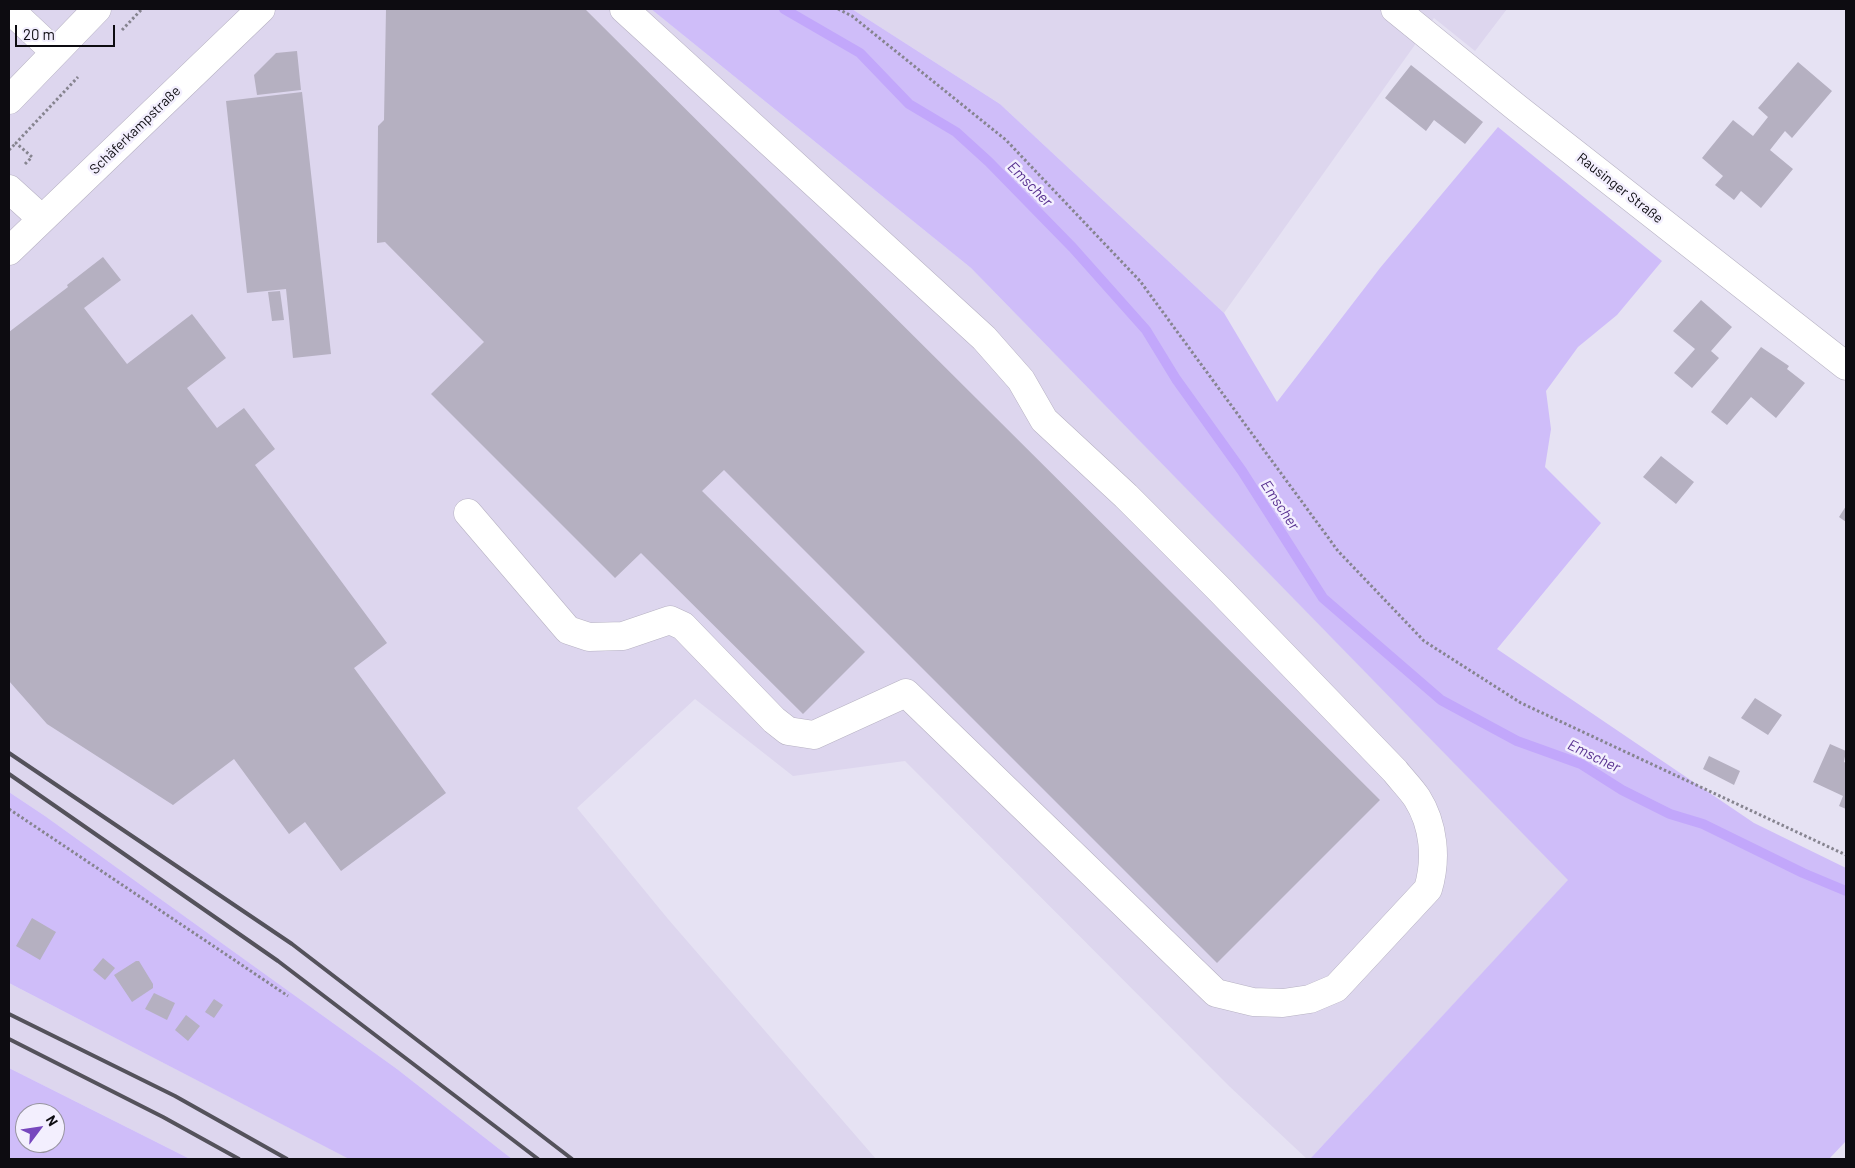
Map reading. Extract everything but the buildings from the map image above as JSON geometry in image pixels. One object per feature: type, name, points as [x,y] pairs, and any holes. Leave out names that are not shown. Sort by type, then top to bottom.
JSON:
[{"type":"street","points":[[10,9],[55,52]]},
{"type":"street","points":[[9,100],[97,9]]},
{"type":"street","name":"Schäferkampstraße","points":[[9,251],[261,9]]},
{"type":"street","points":[[468,513],[568,630],[589,637],[623,636],[670,620],[683,626],[774,720],[788,731],[814,735],[906,693],[1216,993],[1253,1002],[1283,1003],[1310,999],[1336,988],[1428,889],[1433,872],[1430,829],[1417,798],[1395,771],[1220,590],[1044,420],[1021,380],[984,338],[624,9]]},
{"type":"street","name":"Rausinger Straße","points":[[1395,9],[1517,108],[1846,366]]},
{"type":"street","points":[[15,179],[42,219]]},
{"type":"path","points":[[116,37],[142,9]]},
{"type":"path","points":[[838,9],[852,16],[1006,140],[1140,281],[1338,551],[1424,641],[1521,703],[1846,855]]},
{"type":"path","points":[[9,150],[82,72]]},
{"type":"path","points":[[15,179],[32,157],[16,143]]},
{"type":"path","points":[[9,809],[288,996]]},
{"type":"shaded area","points":[[9,9],[651,9],[971,268],[1569,880],[1310,1159],[1307,1159],[1229,1086],[905,761],[793,776],[695,699],[577,808],[668,919],[876,1159],[512,1159],[397,1069],[9,792]]},
{"type":"shaded area","points":[[651,9],[852,9],[1000,104],[1224,313],[1277,402],[1380,268],[1498,127],[1662,261],[1617,315],[1578,347],[1546,391],[1551,429],[1545,467],[1601,523],[1497,649],[1754,823],[1846,868],[1846,1141],[1829,1159],[1310,1159],[1568,880],[971,268]]},
{"type":"shaded area","points":[[852,9],[1507,9],[1475,51],[1434,18],[1224,313],[1000,104]]},
{"type":"shaded area","points":[[9,792],[397,1069],[512,1159],[349,1159],[9,983]]},
{"type":"shaded area","points":[[9,983],[349,1159],[190,1159],[9,1068]]},
{"type":"shaded area","points":[[9,1068],[190,1159],[9,1159]]},
{"type":"waterway","name":"Emscher","points":[[784,9],[860,53],[909,104],[956,132],[989,162],[1073,248],[1146,330],[1176,379],[1242,471],[1323,598],[1441,700],[1517,741],[1581,764],[1622,790],[1670,814],[1703,824],[1803,873],[1846,891]]},
{"type":"railway","points":[[9,753],[292,944],[572,1159]]},
{"type":"railway","points":[[9,774],[278,961],[538,1159]]},
{"type":"railway","points":[[9,1014],[175,1096],[287,1159]]},
{"type":"railway","points":[[9,1039],[163,1117],[239,1159]]}]
